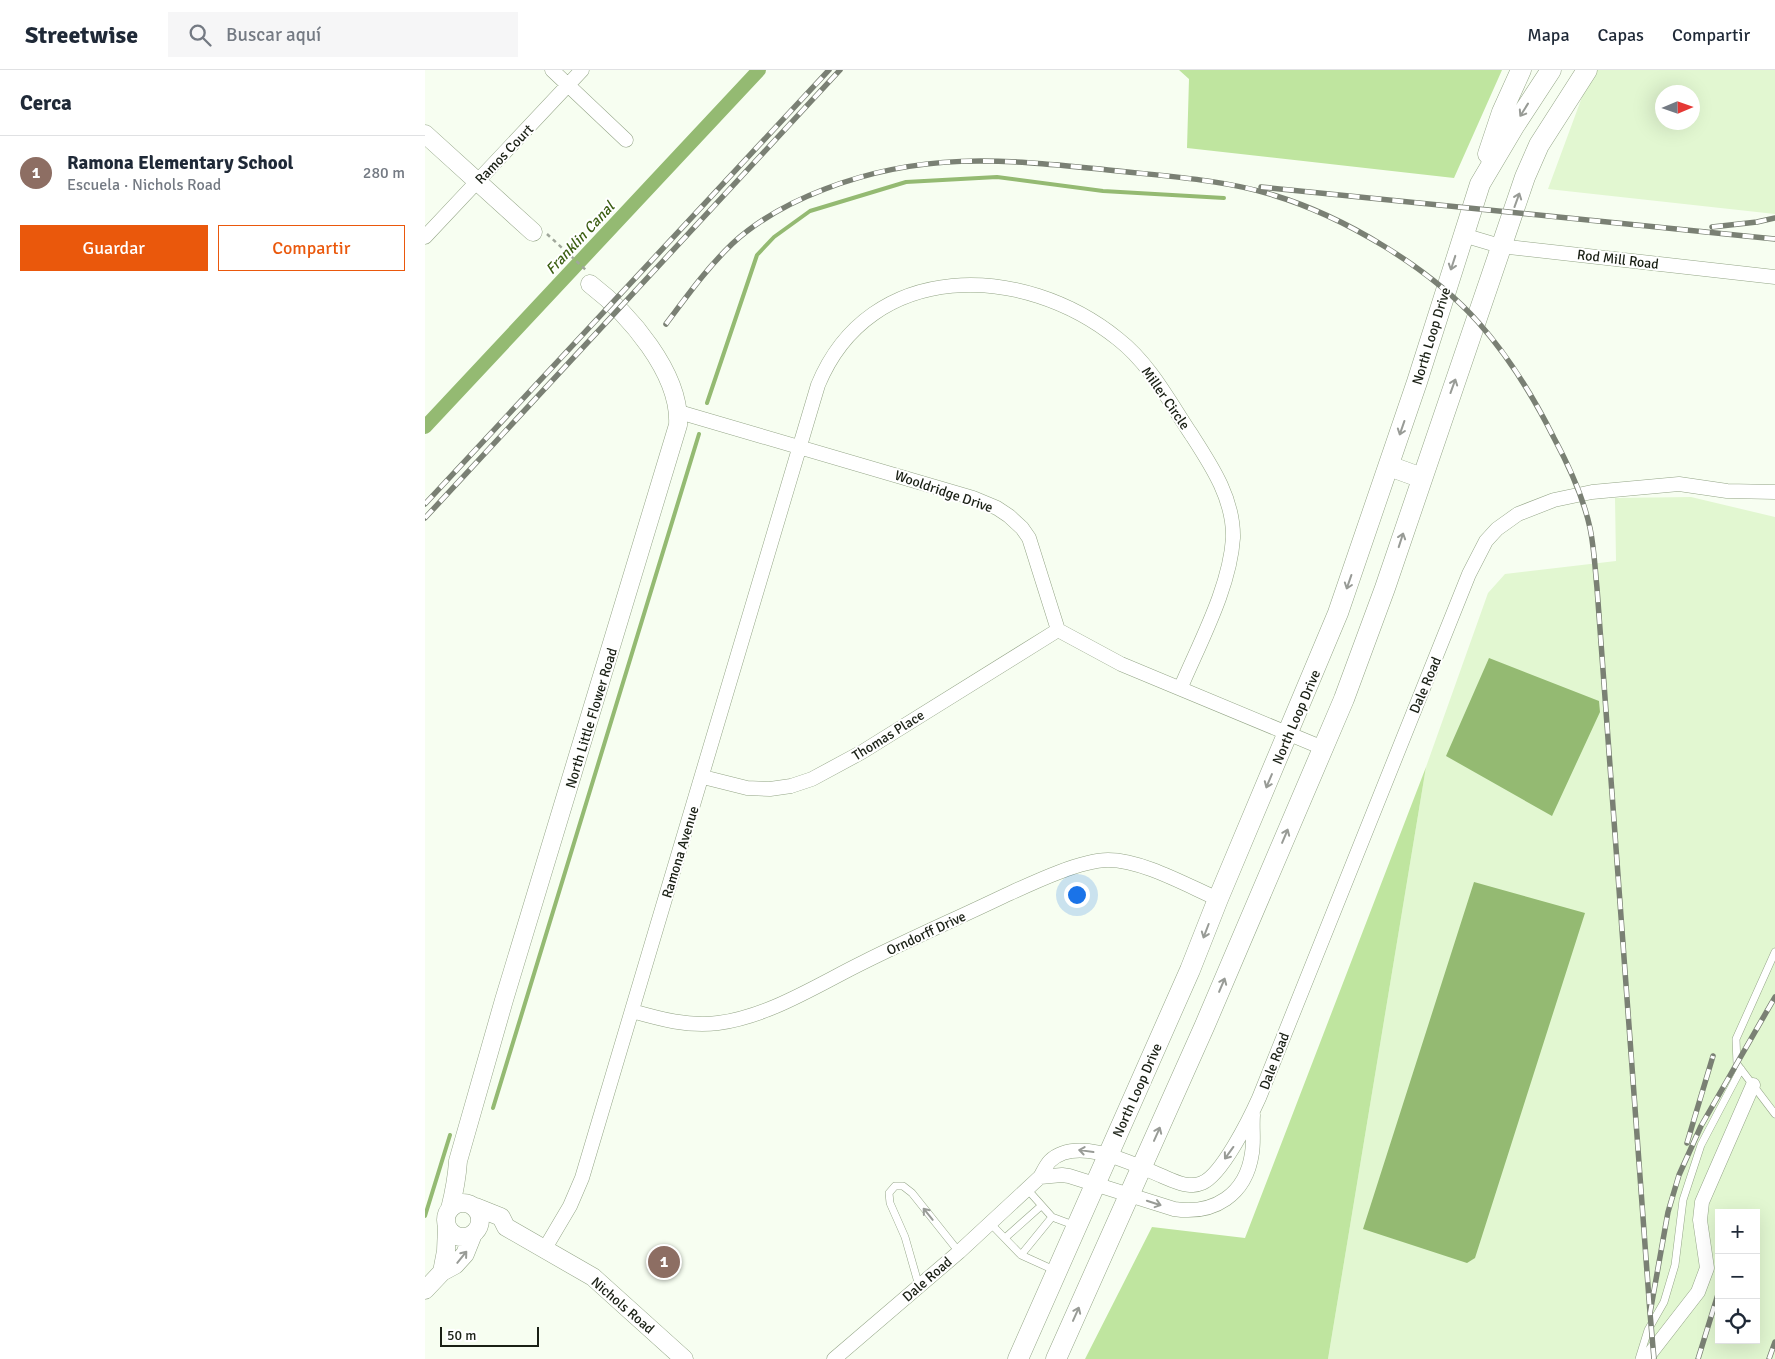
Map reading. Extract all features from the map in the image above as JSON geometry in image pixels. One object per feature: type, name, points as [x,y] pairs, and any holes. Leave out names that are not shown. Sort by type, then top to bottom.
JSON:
[{"type":"main road","points":[[1480,184],[1502,112],[1521,70]]},
{"type":"main road","name":"North Loop Drive","points":[[1018,1359],[1191,970],[1218,899],[1339,613],[1389,466],[1480,184],[1551,70]]},
{"type":"main road","points":[[1056,1359],[1205,1026],[1363,652],[1525,177],[1539,145],[1587,70]]},
{"type":"main road","points":[[1389,466],[1421,478]]},
{"type":"street","points":[[552,70],[626,140]]},
{"type":"street","name":"Ramos Court","points":[[425,238],[476,181],[582,70]]},
{"type":"street","points":[[425,134],[533,232]]},
{"type":"street","name":"Rod Mill Road","points":[[1463,234],[1500,246],[1775,277]]},
{"type":"street","name":"North Little Flower Road","points":[[442,1272],[447,1245],[448,1217],[453,1186],[457,1177],[458,1161],[504,1000],[675,440],[679,412],[665,370],[649,347],[587,276]]},
{"type":"street","name":"Miller Circle","points":[[801,448],[819,386],[830,359],[860,324],[885,305],[912,293],[935,288],[978,285],[1014,289],[1055,302],[1079,313],[1118,339],[1147,368],[1211,466],[1224,492],[1233,537],[1226,578],[1181,687]]},
{"type":"street","name":"Wooldridge Drive","points":[[679,412],[973,498],[997,508],[1023,528],[1033,546],[1058,630]]},
{"type":"street","name":"Ramona Avenue","points":[[543,1250],[570,1206],[582,1178],[801,448]]},
{"type":"street","name":"Dale Road","points":[[834,1359],[959,1252],[1040,1177],[1049,1161],[1073,1150],[1108,1155],[1178,1183],[1202,1184],[1213,1174],[1232,1150],[1253,1111],[1469,574],[1486,541],[1497,529],[1518,514],[1554,500],[1579,494],[1640,486],[1679,484],[1753,492],[1775,492]]},
{"type":"street","points":[[1058,630],[1121,664],[1181,687],[1323,748]]},
{"type":"street","name":"Thomas Place","points":[[703,777],[747,788],[770,789],[791,786],[812,779],[862,752],[1058,630]]},
{"type":"street","name":"Orndorff Drive","points":[[632,1011],[691,1024],[716,1023],[743,1018],[788,1001],[863,962],[1020,888],[1088,863],[1119,860],[1136,865],[1218,899]]},
{"type":"street","points":[[1646,1359],[1698,1292],[1707,1268],[1700,1220],[1702,1202],[1753,1085]]},
{"type":"street","name":"Dale Road","points":[[1040,1177],[1061,1174],[1174,1209],[1188,1212],[1208,1210],[1225,1201],[1237,1189],[1249,1168],[1253,1139],[1253,1111]]},
{"type":"street","points":[[425,1290],[442,1272],[455,1265],[465,1254],[481,1218],[457,1177]]},
{"type":"street","points":[[475,1207],[461,1202],[448,1217],[453,1234],[460,1237],[506,1227]]},
{"type":"street","name":"Nichols Road","points":[[475,1207],[501,1217],[506,1227],[543,1250],[593,1277],[684,1359]]},
{"type":"lane","points":[[1753,492],[1775,498]]},
{"type":"lane","points":[[1775,952],[1736,1039],[1737,1064],[1775,1114]]},
{"type":"lane","points":[[1639,1359],[1647,1330],[1664,1302],[1675,1265],[1683,1200],[1701,1146],[1741,1069]]},
{"type":"lane","points":[[919,1286],[905,1237],[890,1203],[889,1192],[895,1186],[903,1186],[912,1193],[959,1252]]},
{"type":"lane","points":[[1027,1189],[1052,1217],[1077,1226]]},
{"type":"lane","points":[[1005,1238],[1041,1206]]},
{"type":"lane","points":[[1021,1255],[1052,1217]]},
{"type":"lane","points":[[990,1223],[1021,1255],[1057,1271]]},
{"type":"path","points":[[562,248],[587,276]]},
{"type":"shaded area","points":[[1179,70],[1502,70],[1454,178],[1187,148],[1189,79]]},
{"type":"shaded area","points":[[1592,70],[1775,70],[1775,214],[1548,189]]},
{"type":"shaded area","points":[[1691,497],[1775,517],[1775,1359],[1328,1359],[1426,767],[1488,593],[1505,574],[1616,561],[1615,498]]},
{"type":"shaded area","points":[[1489,658],[1599,701],[1600,712],[1552,816],[1446,756]]},
{"type":"shaded area","points":[[1426,767],[1328,1359],[1085,1359],[1152,1227],[1245,1238]]},
{"type":"shaded area","points":[[1474,882],[1585,913],[1475,1258],[1467,1263],[1363,1229]]},
{"type":"waterway","name":"Franklin Canal","points":[[425,427],[759,70]]},
{"type":"waterway","points":[[707,403],[757,255],[774,237],[810,211],[906,182],[997,177],[1103,191],[1224,198]]},
{"type":"waterway","points":[[493,1108],[699,434]]},
{"type":"waterway","points":[[425,1216],[450,1135]]},
{"type":"railway","points":[[425,504],[829,70]]},
{"type":"railway","points":[[425,518],[840,70]]},
{"type":"railway","points":[[666,324],[723,253],[742,235],[776,212],[812,194],[860,177],[894,169],[961,161],[1063,165],[1165,176],[1209,181],[1273,195],[1328,216],[1383,246],[1435,282],[1478,322],[1510,363],[1546,422],[1570,470],[1584,504],[1590,528],[1597,588],[1650,1313]]},
{"type":"railway","points":[[1261,187],[1775,239]]},
{"type":"railway","points":[[1712,227],[1775,218]]},
{"type":"railway","points":[[1654,1359],[1650,1313],[1668,1212],[1679,1175],[1701,1126],[1775,997]]},
{"type":"railway","points":[[1687,1143],[1713,1056]]},
{"type":"railway","points":[[1698,1359],[1717,1299]]},
{"type":"railway","points":[[1769,1359],[1775,1342]]},
{"type":"place","name":"Ramona Elementary School","points":[[664,1262]]}]
